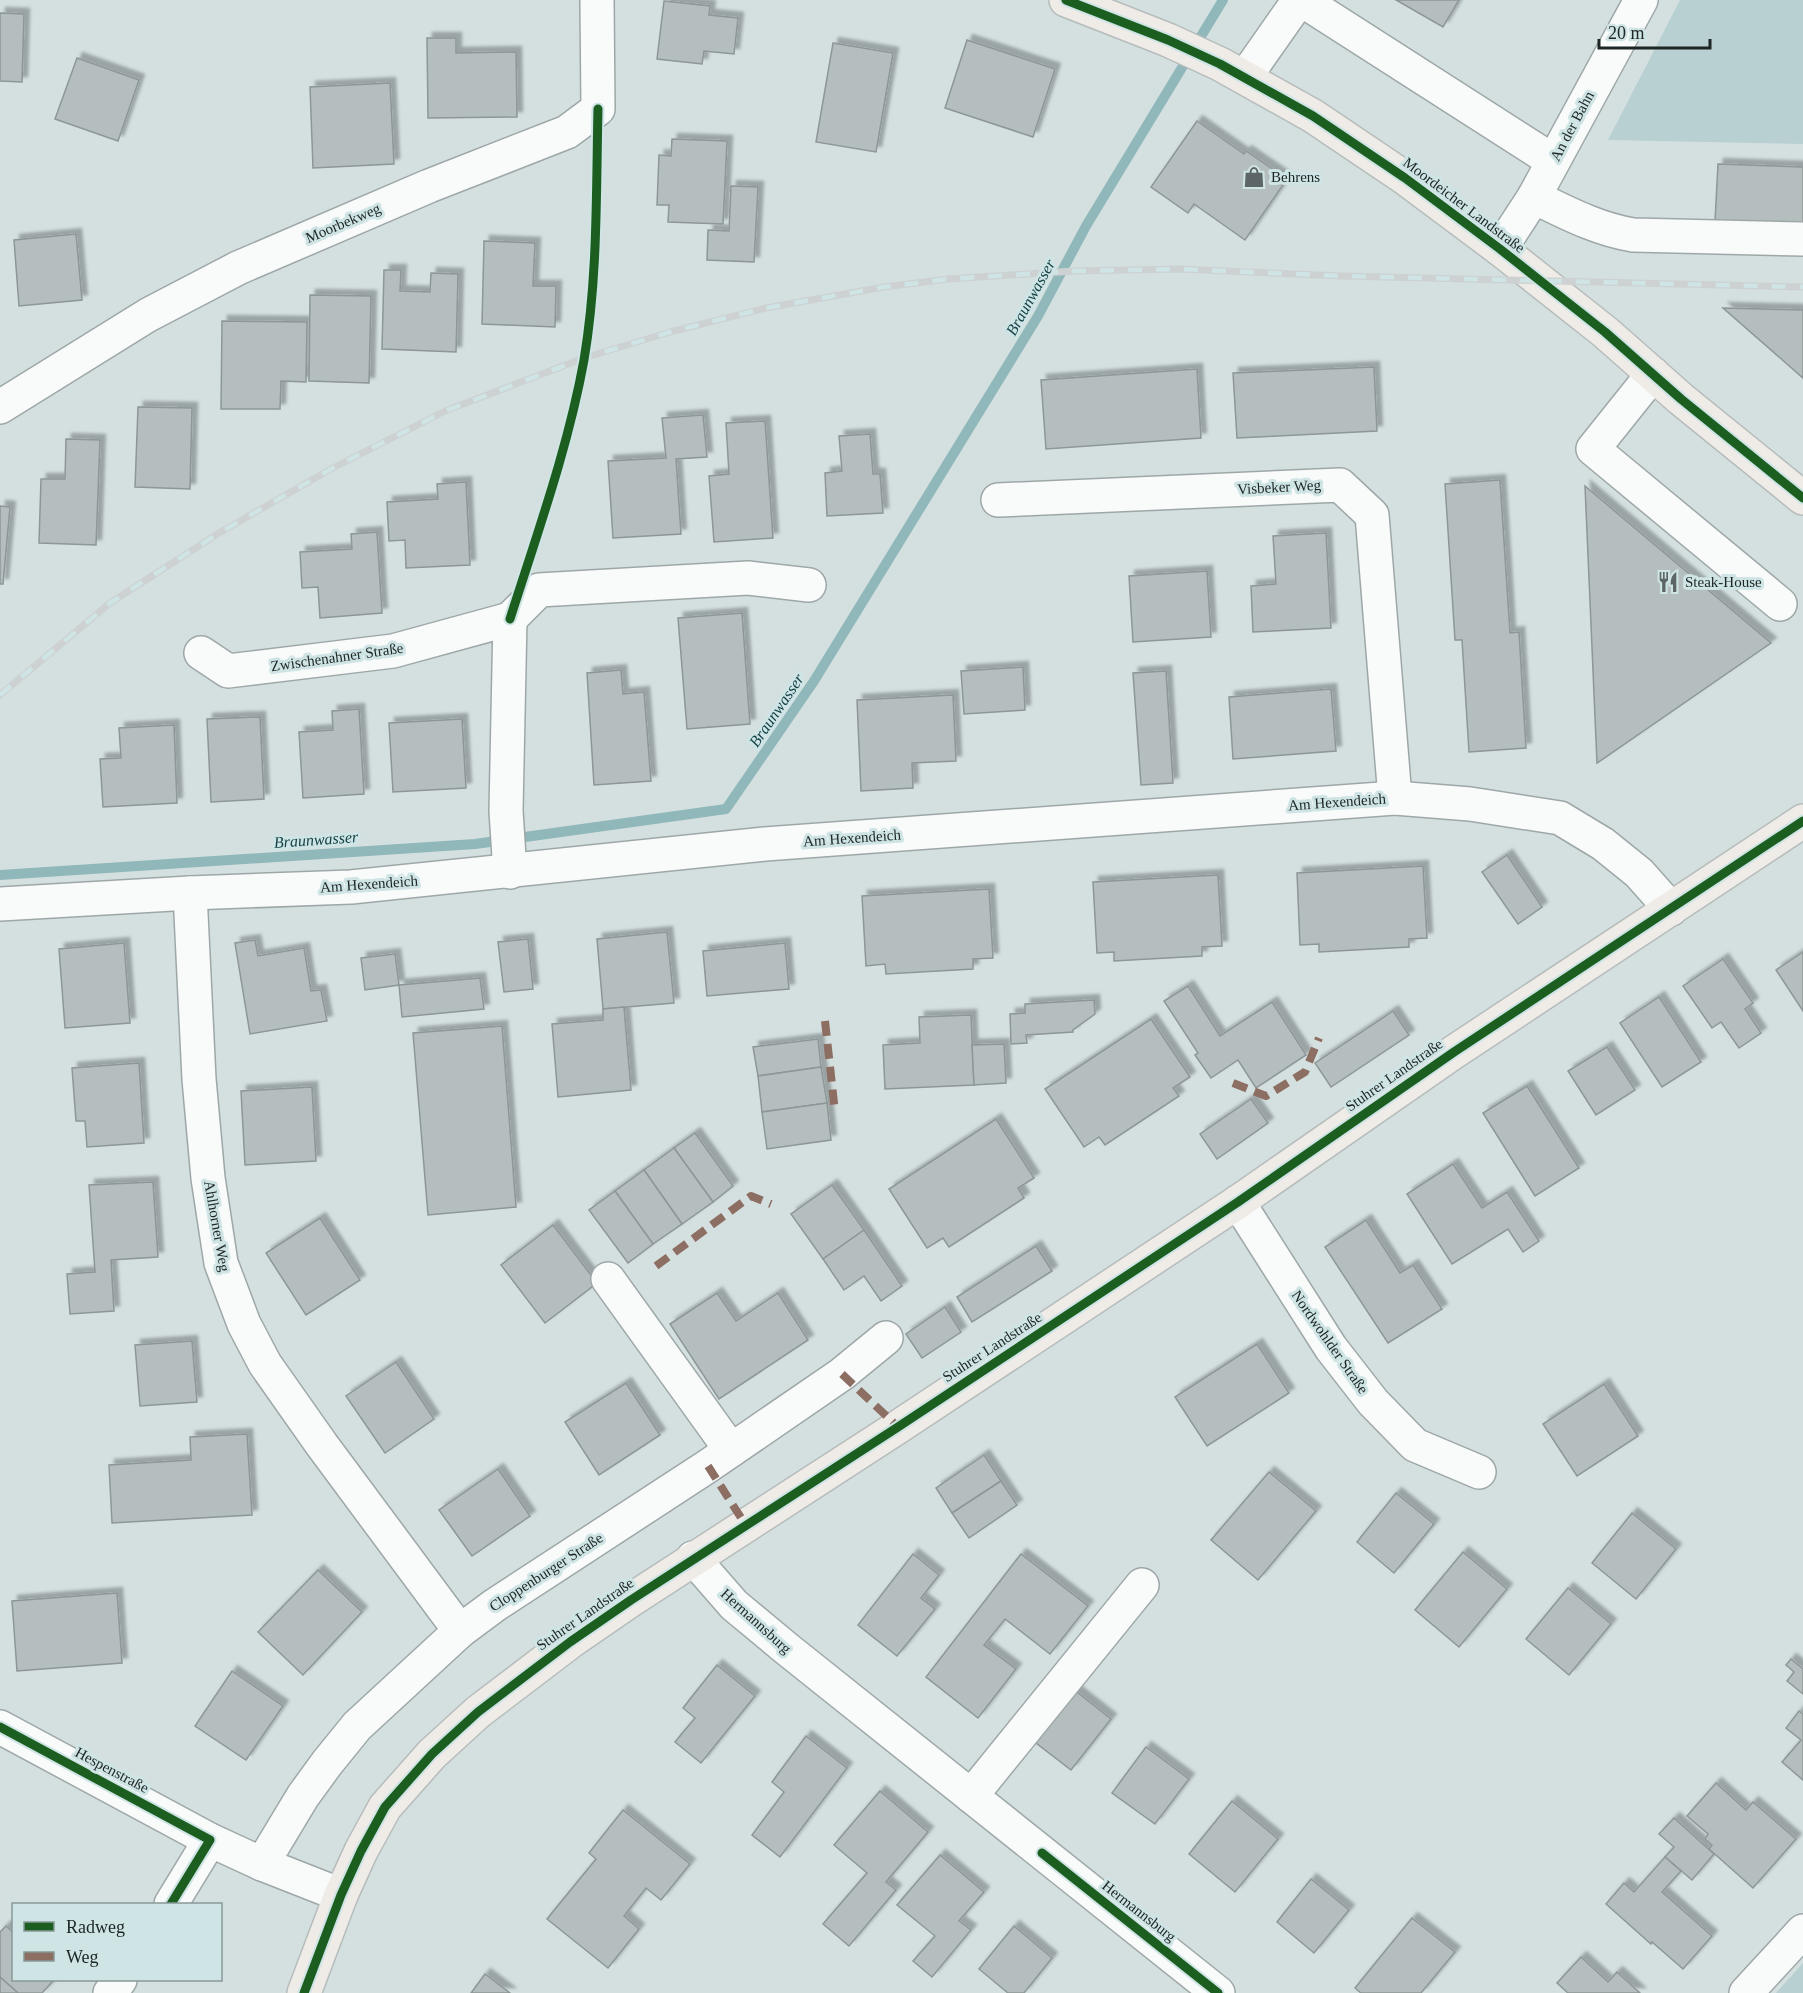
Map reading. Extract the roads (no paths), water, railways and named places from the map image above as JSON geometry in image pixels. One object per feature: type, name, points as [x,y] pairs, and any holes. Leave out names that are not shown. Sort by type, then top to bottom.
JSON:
[{"type":"main road","name":"Moordeicher Landstraße","points":[[1066,0],[1168,40],[1232,71],[1313,116],[1405,178],[1605,332],[1681,399],[1803,498]]},
{"type":"main road","name":"Stuhrer Landstraße","points":[[304,1993],[341,1895],[385,1807],[432,1754],[478,1712],[570,1642],[693,1558],[898,1427],[1238,1202],[1454,1052],[1803,821]]},
{"type":"street","name":"Moorbekweg","points":[[0,407],[148,315],[238,268],[429,186],[567,132],[598,109],[597,0]]},
{"type":"street","points":[[1232,71],[1301,0],[1553,161]]},
{"type":"street","name":"An der Bahn","points":[[1500,249],[1534,197],[1641,0]]},
{"type":"street","points":[[1534,197],[1587,224],[1610,232],[1633,235],[1803,239]]},
{"type":"street","points":[[1653,374],[1593,449],[1779,604]]},
{"type":"street","name":"Visbeker Weg","points":[[998,500],[1340,484],[1372,515],[1395,798]]},
{"type":"street","name":"Zwischenahner Straße","points":[[201,653],[228,671],[393,651],[510,619],[539,590],[747,578],[809,585]]},
{"type":"street","points":[[510,619],[506,811],[510,872]]},
{"type":"street","name":"Am Hexendeich","points":[[0,904],[351,886],[510,872],[765,844],[1395,798],[1470,804],[1560,818],[1603,844],[1639,873],[1671,909]]},
{"type":"street","name":"Ahlhorner Weg","points":[[190,893],[199,1079],[208,1178],[221,1263],[244,1324],[265,1364],[460,1631]]},
{"type":"street","name":"Nordwohlder Straße","points":[[1238,1202],[1331,1348],[1372,1402],[1415,1445],[1479,1472]]},
{"type":"street","points":[[608,1279],[731,1450]]},
{"type":"street","name":"Cloppenburger Straße","points":[[262,1864],[303,1796],[357,1726],[460,1631],[495,1605],[842,1374],[886,1338]]},
{"type":"street","name":"Hermannsburg","points":[[693,1558],[735,1605],[752,1620],[1218,1993]]},
{"type":"street","points":[[971,1796],[1142,1585]]},
{"type":"street","name":"Hespenstraße","points":[[0,1728],[210,1840],[262,1864],[341,1895]]},
{"type":"street","points":[[172,1903],[210,1840]]},
{"type":"street","points":[[1746,1993],[1803,1931]]},
{"type":"street","points":[[110,1993],[119,1981]]},
{"type":"waterway","name":"Braunwasser","points":[[0,875],[475,844],[726,809],[814,681],[1038,316],[1086,226],[1223,0]]},
{"type":"railway","points":[[0,695],[110,603],[219,533],[331,469],[445,411],[584,358],[670,332],[766,308],[884,287],[948,279],[1075,271],[1180,269],[1342,276],[1803,287]]},
{"type":"place","name":"Behrens","points":[[1254,177]]},
{"type":"place","name":"Steak-House","points":[[1668,582]]}]
